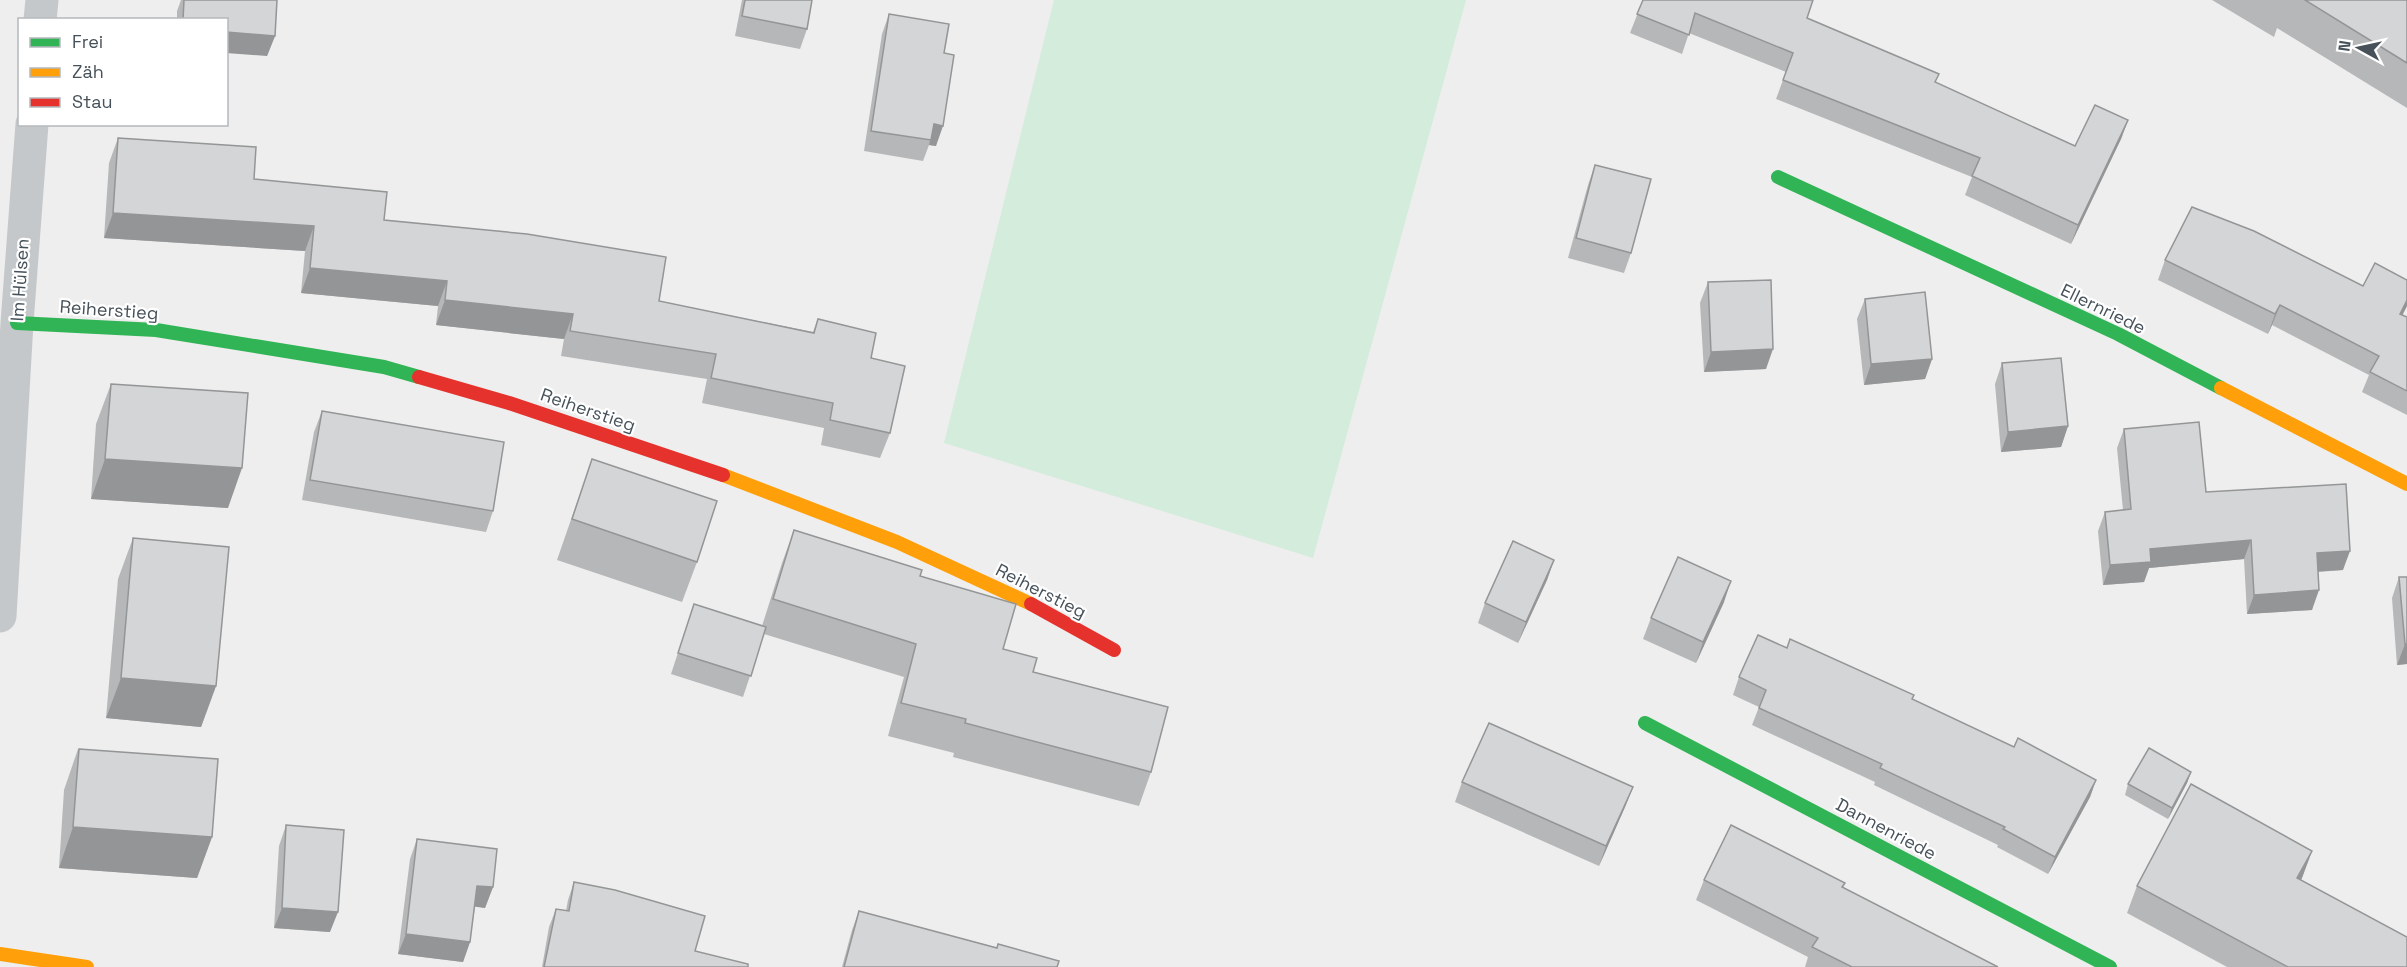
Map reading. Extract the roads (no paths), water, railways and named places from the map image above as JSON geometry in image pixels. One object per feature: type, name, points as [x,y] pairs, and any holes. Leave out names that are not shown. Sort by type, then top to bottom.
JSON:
[{"type":"street","points":[[40,18],[42,0]]},
{"type":"street","name":"Im Hülsen","points":[[0,616],[17,322],[32,126]]},
{"type":"street","name":"Ellernriede","points":[[1778,177],[2118,334],[2407,484]]},
{"type":"street","name":"Reiherstieg","points":[[17,322],[156,330],[256,345],[384,367],[509,403],[730,477],[897,542],[1038,607],[1114,650]]},
{"type":"street","name":"Dannenriede","points":[[1645,723],[2110,967]]},
{"type":"street","points":[[0,954],[87,967]]}]
